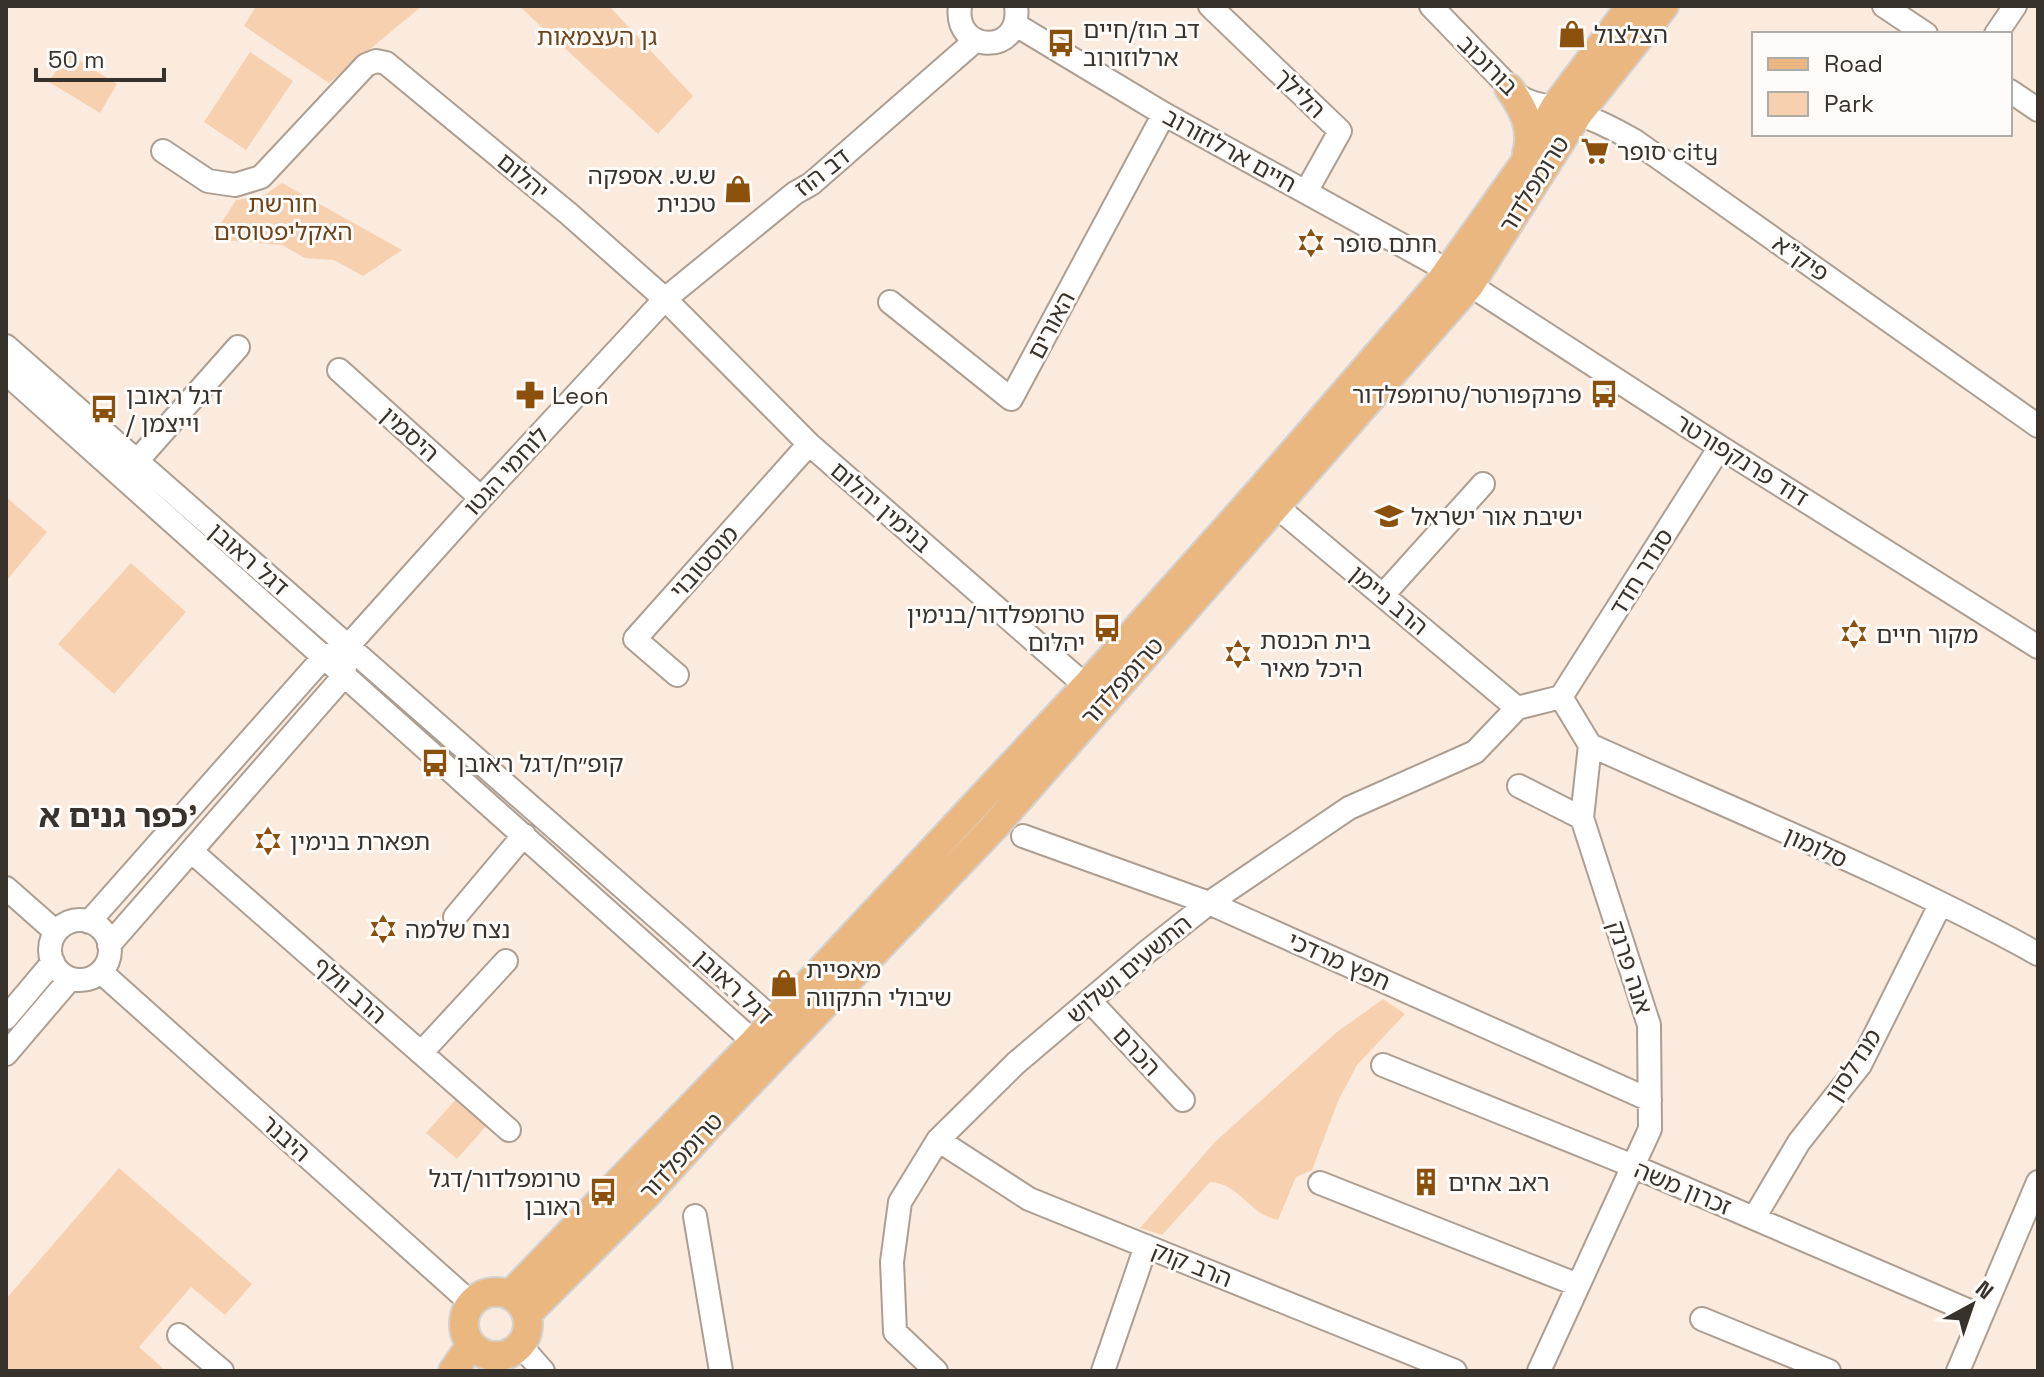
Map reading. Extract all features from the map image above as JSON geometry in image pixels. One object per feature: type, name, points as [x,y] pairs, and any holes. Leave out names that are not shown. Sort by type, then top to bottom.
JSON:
[{"type":"main road","name":"טרומפלדור","points":[[519,1304],[647,1194],[995,826],[1092,714],[1438,285],[1458,278],[1631,6]]},
{"type":"main road","name":"טרומפלדור","points":[[1458,278],[1524,164],[1567,110],[1664,6]]},
{"type":"main road","points":[[1509,88],[1523,108],[1528,122],[1529,146],[1524,164]]},
{"type":"main road","name":"טרומפלדור","points":[[519,1304],[774,1020],[1086,686],[1268,499]]},
{"type":"main road","points":[[489,1293],[519,1304],[528,1331],[502,1358],[478,1352],[471,1345],[465,1335],[464,1324],[471,1303],[489,1293]]},
{"type":"main road","points":[[453,1371],[471,1345]]},
{"type":"street","points":[[960,6],[959,19],[963,29],[976,40],[996,42],[1005,38],[1016,15]]},
{"type":"street","name":"הלילך","points":[[1210,6],[1340,131],[1306,192]]},
{"type":"street","name":"בורוכוב","points":[[1431,6],[1509,88],[1526,101],[1567,110]]},
{"type":"street","points":[[1884,6],[1923,32]]},
{"type":"street","points":[[1997,32],[2015,6]]},
{"type":"street","name":"חיים ארלוזורוב","points":[[1016,15],[1164,114],[1458,278]]},
{"type":"street","name":"דב הוז","points":[[665,299],[795,193],[811,184],[976,40]]},
{"type":"street","name":"יהלום","points":[[163,151],[208,181],[235,185],[261,177],[366,65],[376,61],[395,70],[569,214],[665,299]]},
{"type":"street","points":[[2012,92],[2038,110]]},
{"type":"street","name":"פיק\"א","points":[[1567,110],[1612,127],[1635,141],[2038,426]]},
{"type":"street","name":"האורים","points":[[890,302],[1011,399],[1164,114]]},
{"type":"street","name":"דוד פרנקפורטר","points":[[1458,278],[2038,647]]},
{"type":"street","name":"בנימין יהלום","points":[[665,299],[809,444],[1086,686]]},
{"type":"street","name":"לוחמי הגטו","points":[[89,922],[322,659],[349,645],[665,299]]},
{"type":"street","name":"דגל ראובן","points":[[6,346],[774,1020],[784,1047],[754,1042],[322,659],[6,373]]},
{"type":"street","points":[[136,462],[238,347]]},
{"type":"street","name":"היסמין","points":[[339,370],[481,498]]},
{"type":"street","name":"מוסטובוי","points":[[677,675],[635,639],[809,444]]},
{"type":"street","name":"סנדר חדד","points":[[1561,697],[1720,447]]},
{"type":"street","points":[[1383,595],[1483,484]]},
{"type":"street","name":"הרב ניימן","points":[[1268,499],[1517,708]]},
{"type":"street","points":[[109,945],[343,677],[349,645]]},
{"type":"street","points":[[1086,686],[1092,714]]},
{"type":"street","points":[[1517,708],[1561,697],[1590,745]]},
{"type":"street","name":"התשעים ושלוש","points":[[936,1371],[895,1332],[892,1262],[900,1202],[938,1140],[1016,1063],[1209,903],[1349,808],[1475,752],[1517,708]]},
{"type":"street","name":"אנה פרנק","points":[[1539,1371],[1650,1129],[1649,1025],[1582,818],[1590,745]]},
{"type":"street","name":"סלומון","points":[[1590,745],[1979,922],[2038,954]]},
{"type":"street","points":[[1519,786],[1582,818]]},
{"type":"street","points":[[455,917],[524,835]]},
{"type":"street","name":"חפץ מרדכי","points":[[1023,836],[1209,903],[1650,1100]]},
{"type":"street","name":"הרב וולף","points":[[191,851],[509,1130]]},
{"type":"street","points":[[6,888],[56,932]]},
{"type":"street","name":"מנדלסון","points":[[1754,1218],[1799,1142],[1860,1065],[1940,905]]},
{"type":"street","points":[[78,920],[89,922],[104,933],[109,955],[101,972],[90,979],[70,979],[55,968],[51,944],[56,932],[67,923],[78,920]]},
{"type":"street","points":[[421,1053],[506,961]]},
{"type":"street","points":[[6,1018],[53,962]]},
{"type":"street","name":"היבנר","points":[[101,972],[471,1303]]},
{"type":"street","points":[[6,1054],[70,979]]},
{"type":"street","name":"הכרם","points":[[1091,1002],[1183,1100]]},
{"type":"street","name":"זכרון משה","points":[[1383,1065],[1633,1166],[1981,1316]]},
{"type":"street","name":"הרב קוק","points":[[938,1140],[1029,1199],[1455,1371]]},
{"type":"street","points":[[1958,1371],[2038,1182]]},
{"type":"street","points":[[1320,1183],[1578,1285]]},
{"type":"street","points":[[695,1216],[721,1371]]},
{"type":"street","points":[[1103,1371],[1146,1246]]},
{"type":"street","points":[[1702,1319],[1829,1371]]},
{"type":"street","points":[[179,1335],[222,1371]]},
{"type":"street","points":[[502,1358],[543,1371]]},
{"type":"green space","points":[[256,6],[422,6],[329,83],[244,26]]},
{"type":"green space","name":"גן העצמאות","points":[[519,6],[609,6],[693,96],[658,134]]},
{"type":"green space","points":[[250,52],[293,81],[246,150],[204,122]]},
{"type":"green space","points":[[67,53],[117,84],[100,113],[49,82]]},
{"type":"green space","name":"חורשת האקליפטוסים","points":[[282,183],[402,250],[363,276],[334,260],[305,258],[282,245],[211,239],[236,200],[263,196]]},
{"type":"green space","points":[[6,497],[47,532],[6,581]]},
{"type":"green space","points":[[131,563],[186,612],[114,694],[58,644]]},
{"type":"green space","points":[[1383,999],[1405,1014],[1357,1065],[1338,1101],[1312,1170],[1296,1177],[1278,1220],[1259,1211],[1229,1188],[1210,1182],[1162,1235],[1140,1228],[1215,1142],[1337,1032]]},
{"type":"green space","points":[[457,1098],[488,1124],[457,1159],[426,1133]]},
{"type":"green space","points":[[119,1168],[252,1284],[225,1315],[191,1287],[139,1347],[166,1371],[6,1371],[6,1299]]},
{"type":"place","name":"הצלצול","points":[[1572,34]]},
{"type":"place","name":"דב הוז/חיים ארלוזורוב","points":[[1061,43]]},
{"type":"place","name":"סופר city","points":[[1595,151]]},
{"type":"place","name":"ש.ש. אספקה טכנית","points":[[738,189]]},
{"type":"place","name":"חתם סופר","points":[[1311,243]]},
{"type":"place","name":"פרנקפורטר/טרומפלדור","points":[[1604,394]]},
{"type":"place","name":"Leon","points":[[530,395]]},
{"type":"place","name":"דגל ראובן / וייצמן","points":[[104,409]]},
{"type":"place","name":"ישיבת אור ישראל","points":[[1389,516]]},
{"type":"place","name":"טרומפלדור/בנימין יהלום","points":[[1107,628]]},
{"type":"place","name":"מקור חיים","points":[[1854,634]]},
{"type":"place","name":"בית הכנסת היכל מאיר","points":[[1238,654]]},
{"type":"place","name":"קופ״ח/דגל ראובן","points":[[435,763]]},
{"type":"place","name":"תפארת בנימין","points":[[268,841]]},
{"type":"place","name":"נצח שלמה","points":[[383,929]]},
{"type":"place","name":"מאפיית שיבולי התקווה","points":[[784,983]]},
{"type":"place","name":"ראב אחים","points":[[1426,1182]]},
{"type":"place","name":"טרומפלדור/דגל ראובן","points":[[603,1192]]},
{"type":"district","name":"כפר גנים א'","points":[[118,816]]}]
